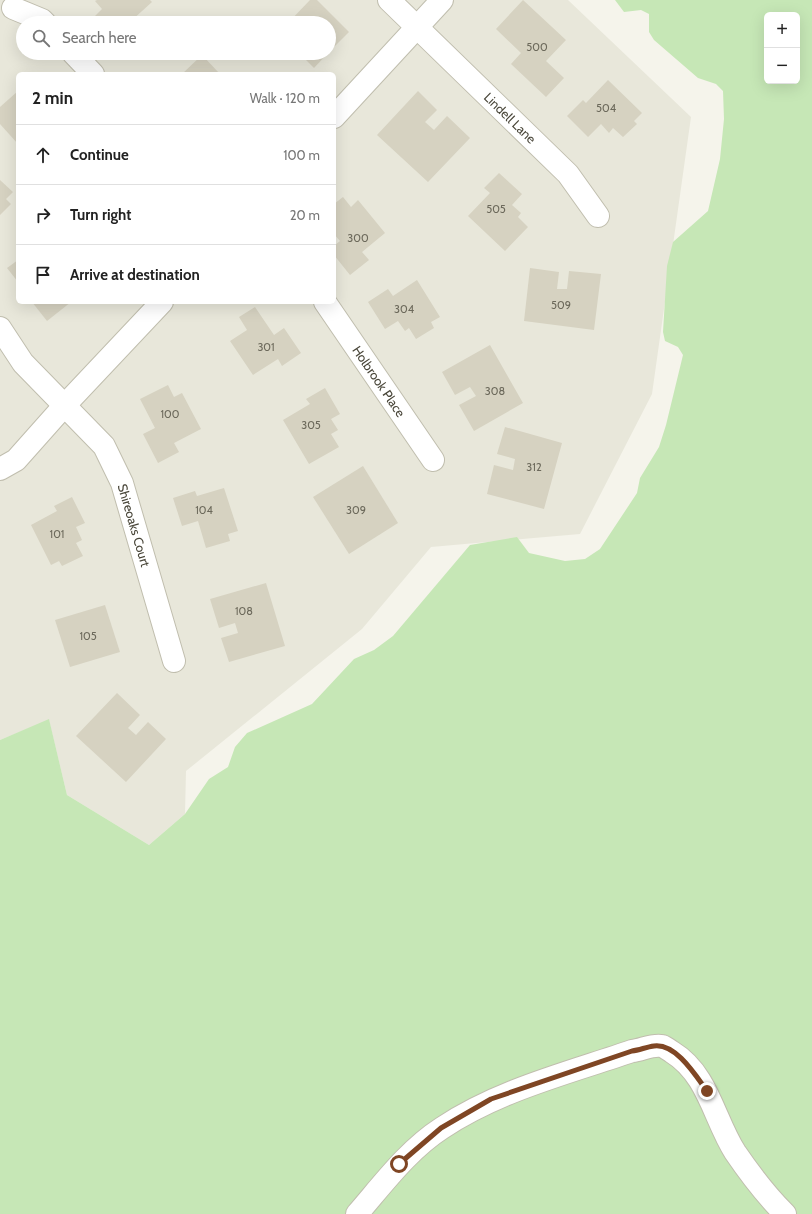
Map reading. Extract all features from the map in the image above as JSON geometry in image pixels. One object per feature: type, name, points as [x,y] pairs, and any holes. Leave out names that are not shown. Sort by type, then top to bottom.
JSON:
[{"type":"street","name":"Lindell Lane","points":[[389,0],[568,174],[598,216]]},
{"type":"street","points":[[336,115],[442,0]]},
{"type":"street","points":[[13,8],[32,16]]},
{"type":"street","points":[[80,60],[91,72]]},
{"type":"street","points":[[0,469],[16,460],[64,406],[160,304]]},
{"type":"street","name":"Holbrook Place","points":[[326,304],[433,460]]},
{"type":"street","name":"Shireoaks Court","points":[[0,328],[23,364],[104,446],[122,483],[174,661]]},
{"type":"street","points":[[357,1214],[399,1164],[441,1128],[491,1099],[632,1051],[642,1050],[653,1046],[663,1046],[678,1055],[707,1091],[734,1151],[784,1214]]},
{"type":"shaded area","points":[[0,0],[568,0],[691,117],[652,394],[580,534],[431,547],[362,629],[186,771],[185,814],[149,845],[67,795],[49,720],[0,740]]},
{"type":"green space","points":[[615,0],[812,0],[812,1214],[0,1214],[0,740],[49,719],[67,795],[149,845],[185,814],[209,779],[228,767],[235,747],[247,733],[312,704],[354,659],[374,650],[393,636],[470,545],[517,537],[529,553],[565,561],[585,559],[600,549],[637,493],[640,478],[659,447],[666,425],[683,355],[678,347],[665,341],[663,332],[667,266],[673,242],[708,211],[720,159],[724,119],[723,91],[716,84],[698,78],[654,40],[649,32],[649,14],[641,10],[624,12]]},
{"type":"building","points":[[150,0],[152,2],[137,16],[95,16],[102,9],[95,1]]},
{"type":"building","points":[[310,0],[317,0],[333,16],[295,16]]},
{"type":"building","points":[[523,0],[566,40],[546,61],[564,78],[546,97],[511,64],[521,53],[496,29]]},
{"type":"building","points":[[336,19],[349,32],[336,45]]},
{"type":"building","points":[[197,60],[207,60],[218,72],[184,72]]},
{"type":"building","points":[[306,60],[321,60],[314,68]]},
{"type":"building","points":[[608,80],[642,113],[634,121],[637,124],[623,137],[613,128],[609,133],[601,124],[588,137],[567,116],[583,100],[586,103]]},
{"type":"building","points":[[418,91],[437,110],[425,122],[434,130],[447,116],[470,138],[428,182],[377,135]]},
{"type":"building","points":[[16,93],[16,142],[0,124],[0,107]]},
{"type":"building","points":[[499,173],[522,194],[512,205],[521,213],[518,217],[528,227],[505,251],[468,216],[490,193],[484,188]]},
{"type":"building","points":[[0,180],[13,192],[6,199],[11,204],[0,215]]},
{"type":"building","points":[[343,197],[351,207],[358,200],[385,233],[362,252],[369,260],[350,275],[336,258],[336,244],[340,241],[336,236],[336,202]]},
{"type":"building","points":[[16,261],[16,279],[7,268]]},
{"type":"building","points":[[530,268],[559,272],[557,289],[567,289],[569,271],[601,274],[594,330],[524,321]]},
{"type":"building","points":[[417,280],[440,317],[431,322],[434,328],[416,339],[409,328],[405,331],[398,321],[385,329],[368,302],[388,289],[393,296]]},
{"type":"building","points":[[34,304],[68,304],[47,321]]},
{"type":"building","points":[[255,307],[274,335],[284,328],[301,353],[282,366],[278,359],[253,375],[230,341],[247,330],[239,317]]},
{"type":"building","points":[[490,345],[523,403],[474,431],[459,405],[476,396],[470,387],[455,395],[442,372]]},
{"type":"building","points":[[168,385],[174,397],[182,393],[201,429],[174,443],[179,452],[158,463],[143,434],[155,428],[140,399]]},
{"type":"building","points":[[325,388],[340,414],[331,419],[338,430],[331,434],[339,447],[309,464],[283,420],[310,404],[306,399]]},
{"type":"building","points":[[505,427],[562,443],[544,509],[487,494],[494,465],[513,470],[515,459],[497,454]]},
{"type":"building","points":[[363,466],[398,523],[349,554],[313,497]]},
{"type":"building","points":[[224,488],[238,531],[228,534],[230,541],[206,548],[198,521],[182,526],[173,498],[195,491],[197,496]]},
{"type":"building","points":[[72,497],[85,523],[76,527],[82,540],[76,543],[83,556],[62,566],[59,561],[51,565],[31,525],[57,511],[54,506]]},
{"type":"building","points":[[266,583],[285,646],[229,662],[221,638],[238,633],[235,623],[219,628],[210,599]]},
{"type":"building","points":[[105,605],[120,652],[70,667],[55,620]]},
{"type":"building","points":[[117,693],[140,715],[128,728],[136,735],[148,722],[166,739],[126,782],[76,736]]},
{"type":"route","points":[[399,1164],[441,1128],[491,1099],[632,1051],[642,1050],[653,1046],[663,1046],[678,1055],[707,1091]]}]
